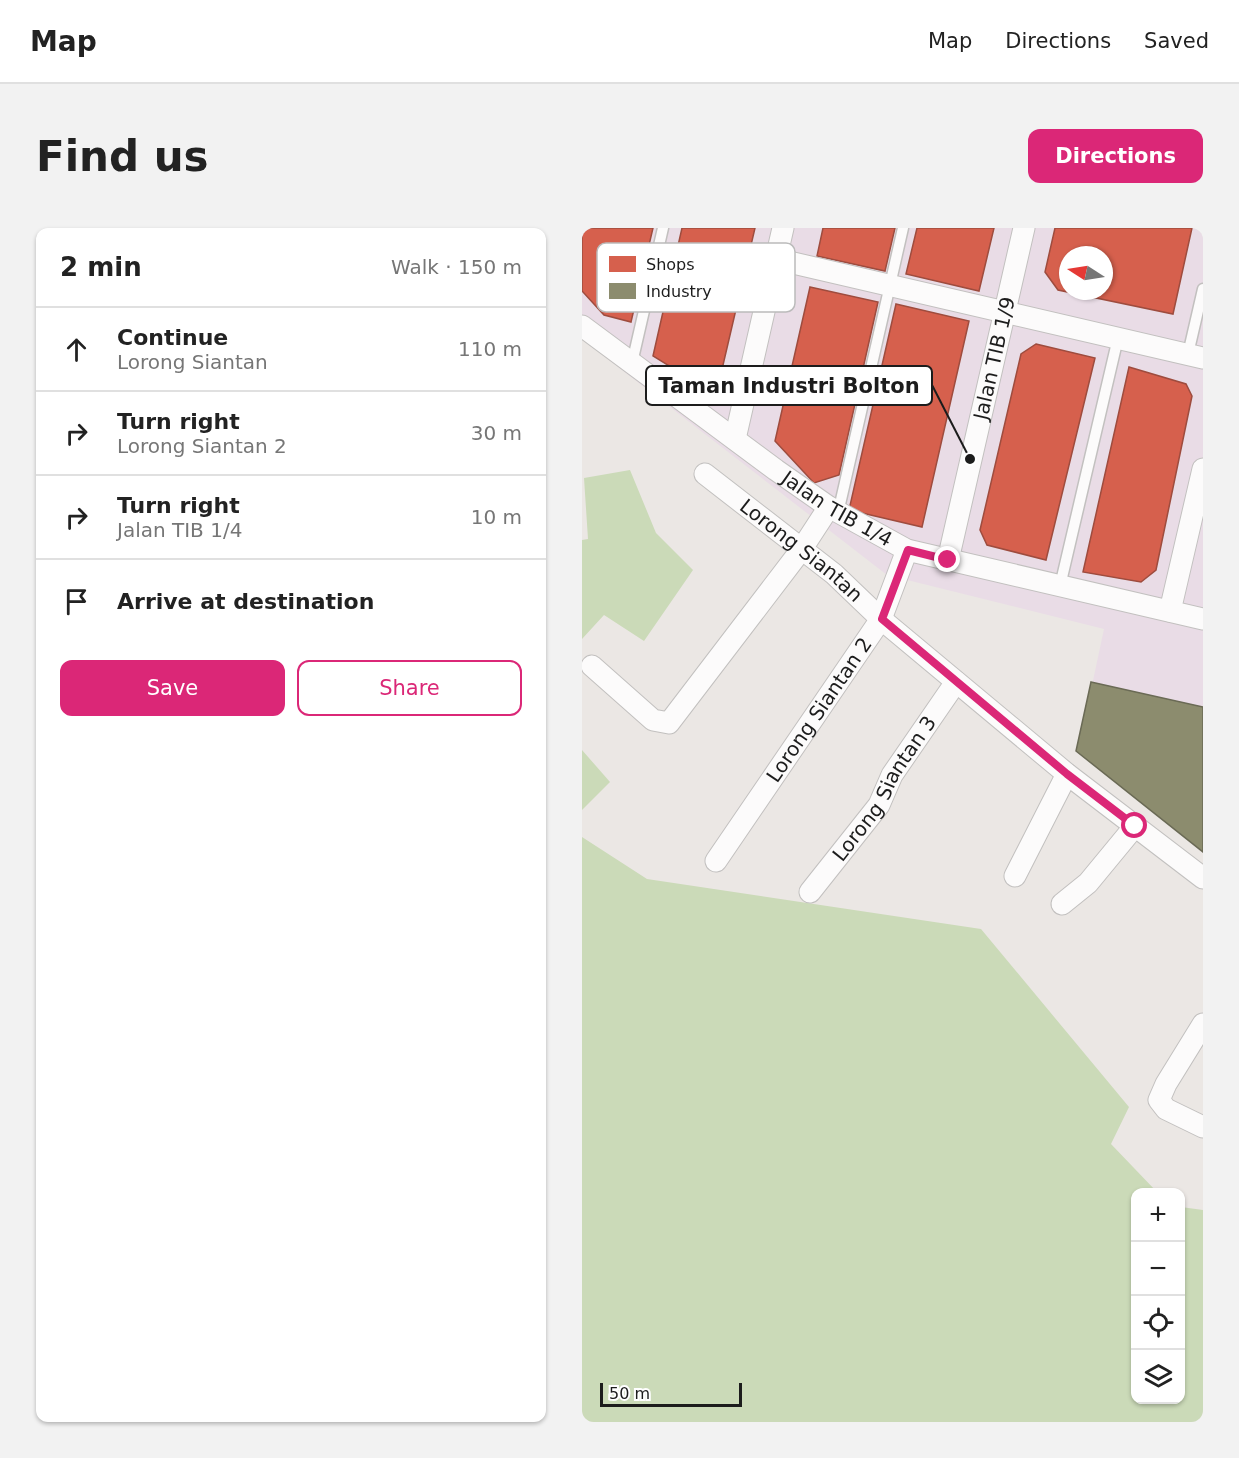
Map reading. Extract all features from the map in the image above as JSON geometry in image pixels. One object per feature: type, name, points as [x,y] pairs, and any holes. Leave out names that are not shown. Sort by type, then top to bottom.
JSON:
[{"type":"street","points":[[780,243],[783,228]]},
{"type":"street","name":"Jalan TIB 1/9","points":[[948,560],[1024,228]]},
{"type":"street","points":[[795,264],[1196,356]]},
{"type":"street","points":[[735,439],[764,312]]},
{"type":"street","name":"Jalan TIB 1/4","points":[[582,326],[834,510],[908,550],[1203,619]]},
{"type":"street","name":"Lorong Siantan","points":[[705,474],[834,574],[882,619],[1067,774],[1203,878]]},
{"type":"street","points":[[1170,611],[1202,480]]},
{"type":"street","points":[[592,666],[653,720],[669,723],[834,510]]},
{"type":"street","name":"Lorong Siantan 2","points":[[717,861],[882,619],[908,550]]},
{"type":"street","name":"Lorong Siantan 3","points":[[810,892],[879,805],[892,775],[956,682]]},
{"type":"street","points":[[1015,876],[1067,774]]},
{"type":"street","points":[[1062,904],[1088,883],[1135,826]]},
{"type":"street","points":[[1203,1024],[1166,1084],[1159,1100],[1166,1109],[1203,1127]]},
{"type":"lane","points":[[660,243],[663,228]]},
{"type":"lane","points":[[834,510],[903,228]]},
{"type":"lane","points":[[1196,356],[1203,289]]},
{"type":"lane","points":[[632,363],[644,312]]},
{"type":"lane","points":[[1060,586],[1118,338]]},
{"type":"shaded area","points":[[582,228],[1203,228],[1203,853],[1078,751],[1104,629],[887,575],[582,339]]},
{"type":"green space","points":[[630,470],[656,533],[693,570],[644,641],[604,615],[582,639],[582,540],[588,539],[584,478]]},
{"type":"green space","points":[[582,750],[610,782],[582,810]]},
{"type":"green space","points":[[582,837],[647,879],[981,929],[1129,1107],[1111,1144],[1153,1188],[1131,1188],[1131,1404],[1185,1404],[1185,1208],[1203,1210],[1203,1422],[582,1422]]},
{"type":"building: Shops","points":[[582,228],[653,228],[649,243],[597,243],[597,307],[582,291]]},
{"type":"building: Shops","points":[[682,228],[755,228],[751,243],[679,243]]},
{"type":"building: Shops","points":[[823,228],[895,228],[885,271],[817,256]]},
{"type":"building: Shops","points":[[917,228],[994,228],[979,291],[906,274]]},
{"type":"building: Shops","points":[[1055,228],[1192,228],[1173,314],[1106,300],[1113,300],[1113,246],[1059,246],[1058,290],[1045,272]]},
{"type":"building: Shops","points":[[810,287],[878,302],[839,475],[814,483],[775,441]]},
{"type":"building: Shops","points":[[896,304],[969,321],[922,527],[849,510]]},
{"type":"building: Shops","points":[[601,312],[633,312],[631,322],[604,315]]},
{"type":"building: Shops","points":[[663,312],[735,312],[716,395],[653,356]]},
{"type":"building: Shops","points":[[1036,344],[1095,358],[1046,560],[987,545],[980,530],[1021,354]]},
{"type":"building: Shops","points":[[1129,367],[1186,384],[1192,396],[1156,570],[1141,582],[1083,572]]},
{"type":"building: Industry","points":[[1091,682],[1203,707],[1203,852],[1076,751]]},
{"type":"place","name":"Taman Industri Bolton","points":[[970,459]]},
{"type":"route","points":[[948,560],[908,550],[882,619],[1067,774],[1135,826]]}]
